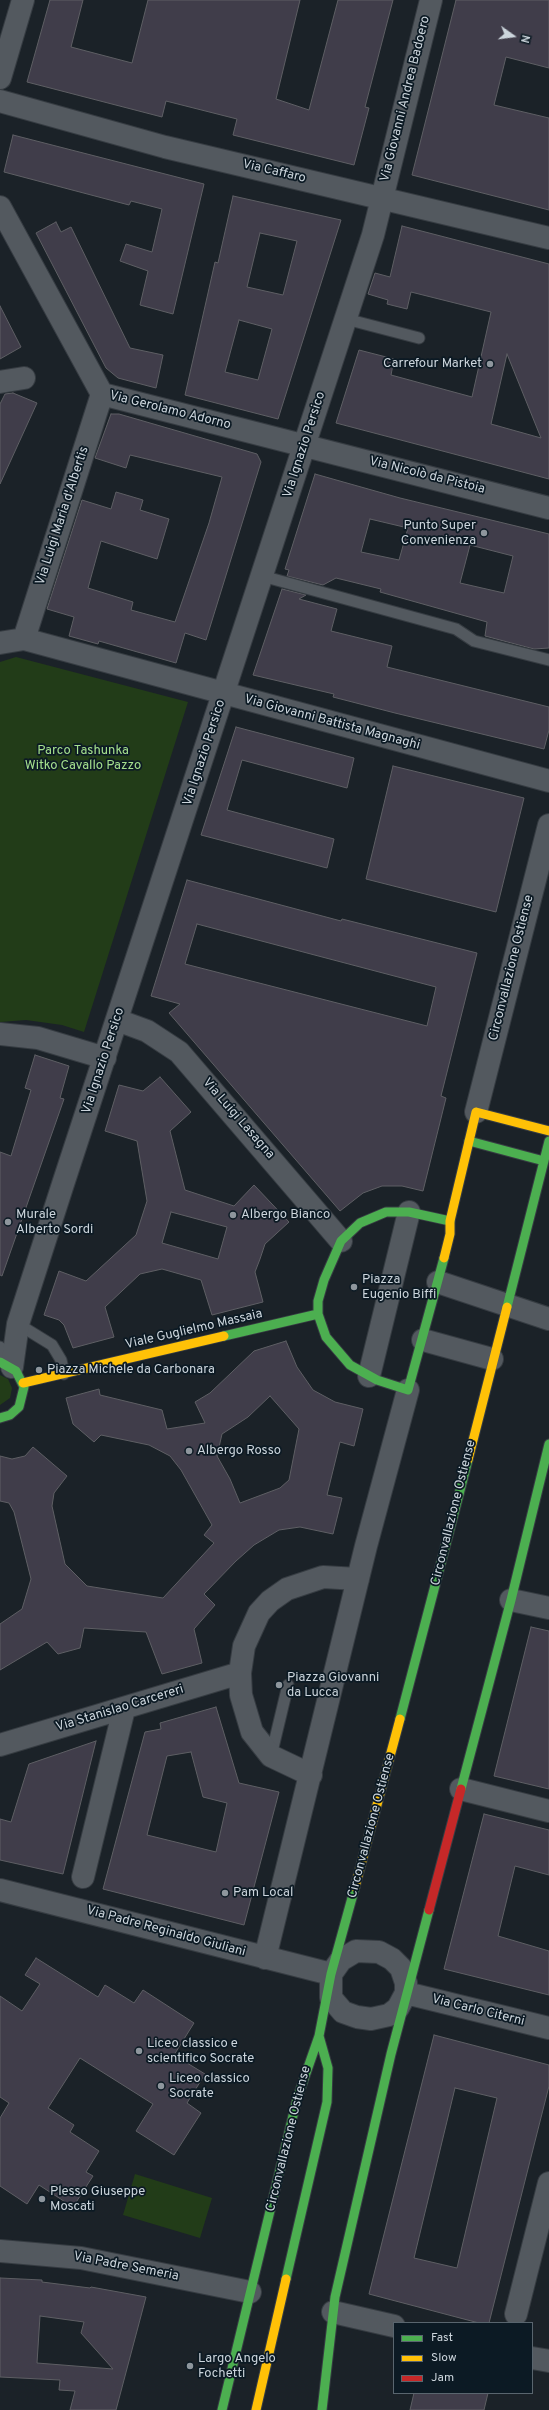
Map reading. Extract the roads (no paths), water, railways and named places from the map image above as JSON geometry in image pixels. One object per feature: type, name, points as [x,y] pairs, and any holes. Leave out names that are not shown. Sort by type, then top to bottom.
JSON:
[{"type":"main road","points":[[476,1112],[549,1131]]},
{"type":"main road","name":"Circonvallazione Ostiense","points":[[408,1390],[423,1340],[450,1234],[450,1221],[476,1112]]},
{"type":"main road","name":"Circonvallazione Ostiense","points":[[250,2292],[300,2087],[319,2036],[331,1974],[436,1588],[492,1359],[547,1155],[469,1141]]},
{"type":"main road","points":[[408,1390],[369,1376],[345,1361],[331,1345],[324,1333],[318,1314],[318,1301],[324,1280],[341,1241],[360,1223],[373,1216],[393,1211],[409,1212],[450,1221]]},
{"type":"main road","name":"Viale Guglielmo Massaia","points":[[64,1374],[318,1314]]},
{"type":"main road","points":[[10,1369],[64,1374]]},
{"type":"main road","points":[[0,1418],[10,1415],[19,1407],[23,1396],[10,1369]]},
{"type":"main road","points":[[322,2410],[333,2312],[340,2269],[406,1993],[511,1600],[549,1444]]},
{"type":"main road","points":[[256,2410],[327,2102],[328,2068],[319,2036]]},
{"type":"main road","points":[[222,2410],[250,2292]]},
{"type":"street","points":[[0,78],[23,0]]},
{"type":"street","name":"Via Giovanni Andrea Badoero","points":[[382,198],[431,0]]},
{"type":"street","name":"Via Caffaro","points":[[0,101],[165,147],[549,238]]},
{"type":"street","name":"Via Ignazio Persico","points":[[21,1316],[346,319],[373,235],[382,198]]},
{"type":"street","name":"Via Gerolamo Adorno","points":[[0,206],[102,394],[305,445]]},
{"type":"street","points":[[0,382],[24,378]]},
{"type":"street","name":"Via Luigi Maria d'Albertis","points":[[24,638],[102,394]]},
{"type":"street","name":"Via Nicolò da Pistoia","points":[[305,445],[549,508]]},
{"type":"street","name":"Via Giovanni Battista Magnaghi","points":[[0,644],[24,638],[224,694],[549,781]]},
{"type":"street","name":"Circonvallazione Ostiense","points":[[476,1112],[549,825]]},
{"type":"street","name":"Via Luigi Lasagna","points":[[117,1020],[147,1031],[179,1052],[341,1241]]},
{"type":"street","points":[[0,1034],[38,1038],[105,1058]]},
{"type":"street","points":[[369,1376],[409,1212]]},
{"type":"street","points":[[438,1282],[549,1319]]},
{"type":"street","points":[[10,1369],[21,1316]]},
{"type":"street","points":[[423,1340],[492,1359]]},
{"type":"street","name":"Circonvallazione Ostiense","points":[[265,1958],[358,1579],[408,1390]]},
{"type":"street","points":[[311,1775],[271,1756],[259,1743],[250,1727],[243,1707],[240,1673],[247,1636],[254,1620],[270,1600],[294,1585],[334,1576],[358,1579]]},
{"type":"street","points":[[511,1600],[549,1608]]},
{"type":"street","name":"Via Stanislao Carcereri","points":[[0,1745],[240,1673]]},
{"type":"street","points":[[83,1877],[124,1709]]},
{"type":"street","points":[[461,1789],[549,1811]]},
{"type":"street","name":"Via Padre Reginaldo Giuliani","points":[[0,1890],[331,1974]]},
{"type":"street","points":[[371,1951],[386,1956],[398,1964],[404,1975],[406,1993],[398,2008],[389,2015],[371,2019],[357,2018],[344,2012],[334,2002],[330,1992],[331,1974],[340,1960],[350,1953],[371,1951]]},
{"type":"street","name":"Via Carlo Citerni","points":[[406,1993],[549,2028]]},
{"type":"street","points":[[516,2314],[549,2182]]},
{"type":"street","name":"Via Padre Semeria","points":[[0,2251],[81,2258],[250,2292]]},
{"type":"street","points":[[333,2312],[393,2326]]},
{"type":"street","points":[[533,2358],[549,2361]]},
{"type":"lane","points":[[346,319],[419,338]]},
{"type":"lane","points":[[262,576],[456,629],[474,641],[549,660]]},
{"type":"lane","points":[[21,1316],[52,1345],[61,1360],[64,1374]]},
{"type":"lane","points":[[0,1347],[10,1369]]},
{"type":"lane","points":[[271,1756],[288,1685]]},
{"type":"place","name":"Carrefour Market","points":[[490,364]]},
{"type":"place","name":"Punto Super Convenienza","points":[[484,533]]},
{"type":"place","name":"Albergo Bianco","points":[[233,1215]]},
{"type":"place","name":"Murale Alberto Sordi","points":[[8,1222]]},
{"type":"place","name":"Piazza Eugenio Biffi","points":[[354,1287]]},
{"type":"place","name":"Piazza Michele da Carbonara","points":[[39,1370]]},
{"type":"place","name":"Albergo Rosso","points":[[189,1451]]},
{"type":"place","name":"Piazza Giovanni da Lucca","points":[[279,1685]]},
{"type":"place","name":"Pam Local","points":[[225,1893]]},
{"type":"place","name":"Liceo classico e scientifico Socrate","points":[[139,2051]]},
{"type":"place","name":"Liceo classico Socrate","points":[[161,2086]]},
{"type":"place","name":"Plesso Giuseppe Moscati","points":[[42,2199]]},
{"type":"place","name":"Largo Angelo Fochetti","points":[[190,2366]]},
{"type":"park label","name":"Parco Tashunka Witko Cavallo Pazzo","points":[[83,758]]}]
